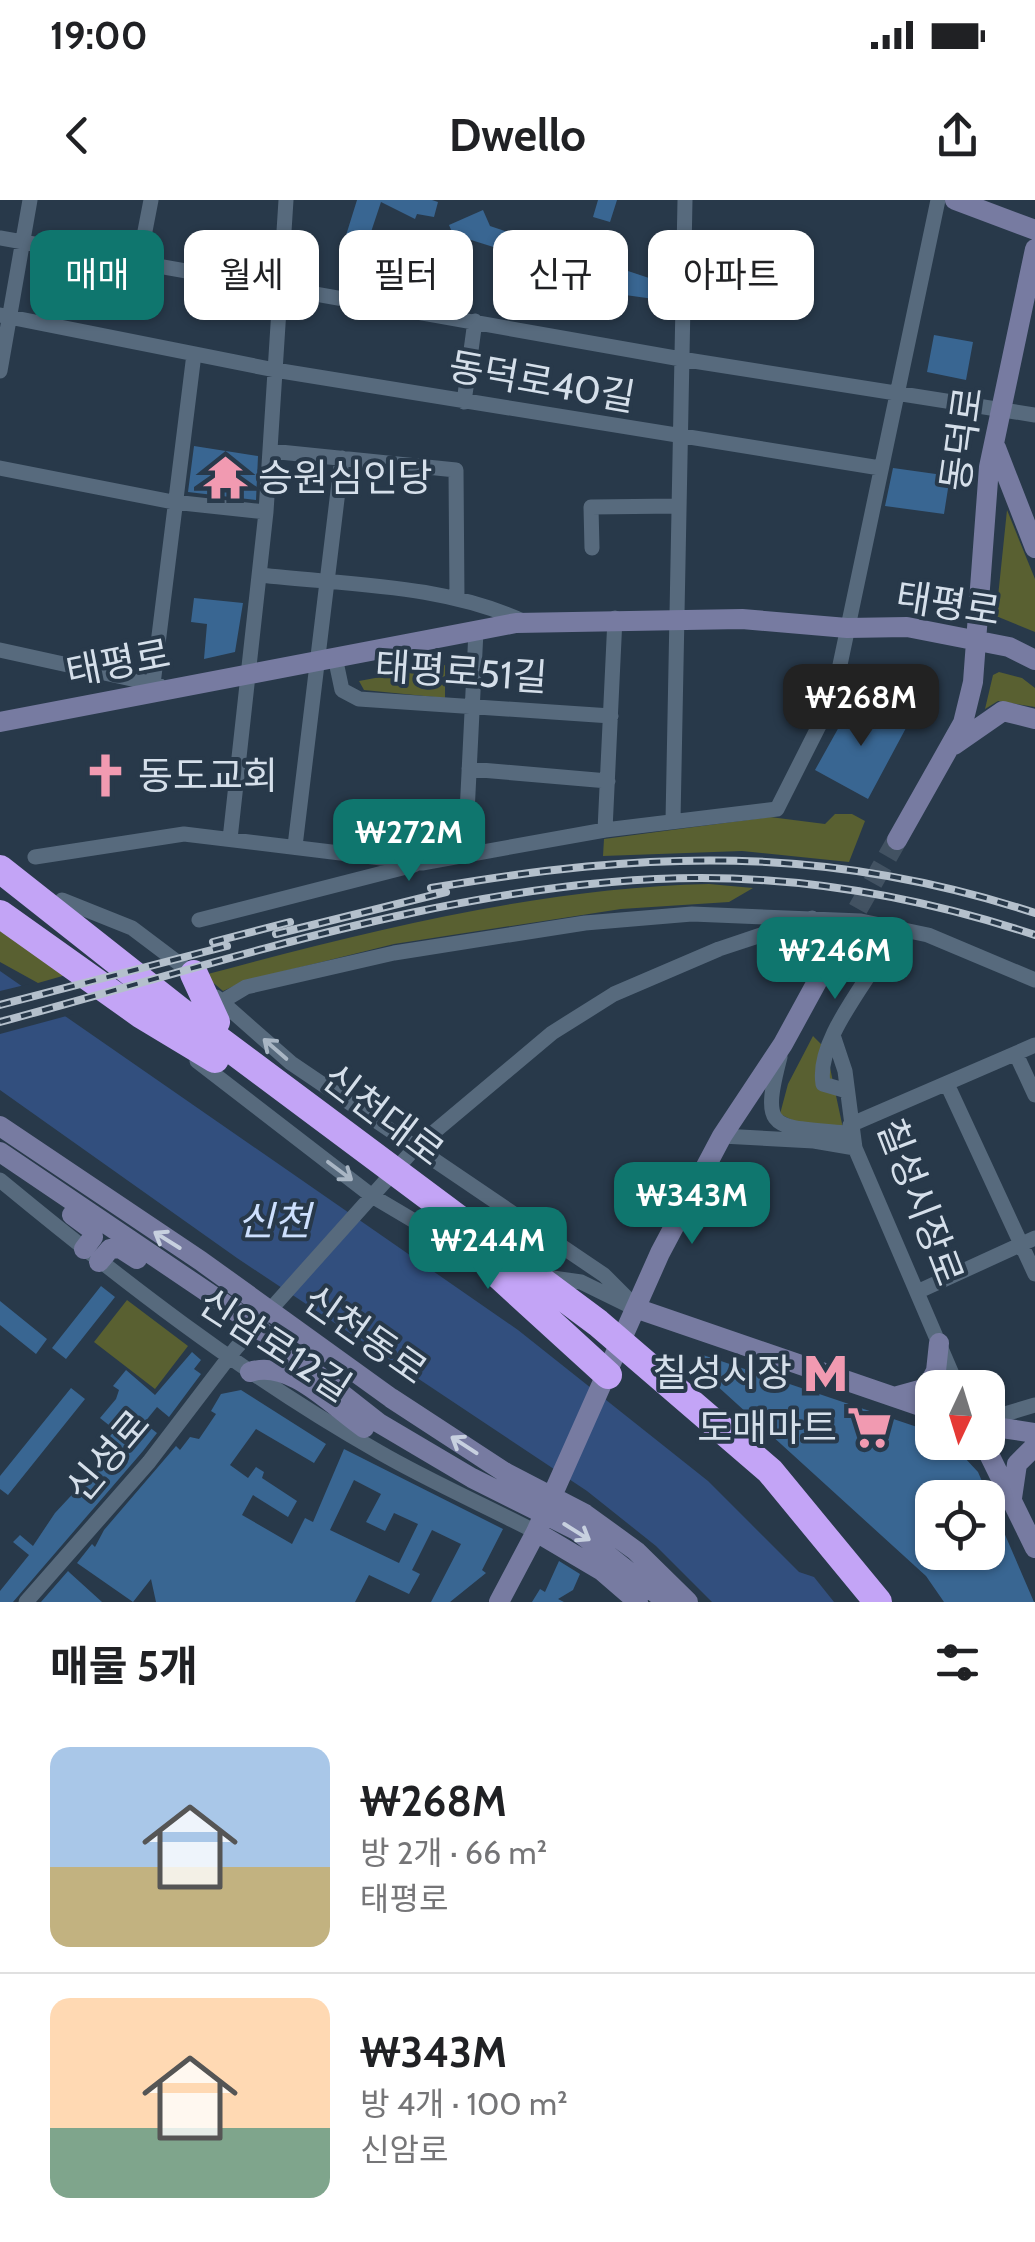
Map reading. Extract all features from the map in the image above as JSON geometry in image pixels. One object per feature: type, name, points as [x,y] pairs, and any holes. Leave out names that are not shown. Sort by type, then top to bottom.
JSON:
[{"type":"highway","points":[[0,852],[219,1012]]},
{"type":"highway","name":"신천대로","points":[[0,869],[227,1057]]},
{"type":"highway","name":"신천대로","points":[[0,890],[259,1081],[584,1332],[755,1479],[857,1602]]},
{"type":"highway","points":[[0,914],[126,1003],[227,1057]]},
{"type":"highway","points":[[194,974],[219,1012],[227,1057]]},
{"type":"highway","name":"신천대로","points":[[259,1081],[598,1323],[770,1471],[878,1602]]},
{"type":"highway","points":[[493,1270],[608,1375]]},
{"type":"main road","points":[[956,200],[1035,230]]},
{"type":"main road","name":"동덕로","points":[[897,840],[962,723],[980,641],[994,441],[1035,250]]},
{"type":"main road","points":[[994,441],[1035,548]]},
{"type":"main road","name":"태평로","points":[[0,722],[163,686],[250,676],[526,622],[742,618],[847,628],[935,629],[1035,660]]},
{"type":"main road","points":[[948,749],[1003,711],[1035,719]]},
{"type":"main road","points":[[499,1602],[536,1532],[660,1253],[722,1136],[784,1044],[842,936]]},
{"type":"main road","name":"신천동로","points":[[2,1133],[201,1261],[391,1398],[506,1473],[585,1514],[636,1551],[688,1602]]},
{"type":"main road","points":[[0,1156],[90,1229],[92,1256],[120,1248],[221,1315],[244,1317]]},
{"type":"main road","name":"신천동로","points":[[0,1156],[244,1317],[379,1423],[472,1478],[576,1530],[667,1602]]},
{"type":"main road","points":[[638,1309],[915,1404]]},
{"type":"main road","points":[[893,1396],[928,1388],[936,1371],[939,1343]]},
{"type":"main road","points":[[250,1372],[267,1367],[284,1371],[364,1428],[472,1478]]},
{"type":"main road","points":[[1005,1426],[1035,1433]]},
{"type":"main road","points":[[1012,1500],[1017,1464],[1035,1446]]},
{"type":"main road","points":[[992,1460],[1035,1548]]},
{"type":"main road","points":[[536,1532],[602,1571],[638,1602]]},
{"type":"street","points":[[0,370],[5,316],[30,200]]},
{"type":"street","points":[[145,230],[151,200]]},
{"type":"street","points":[[284,230],[286,200]]},
{"type":"street","points":[[198,920],[465,854],[673,821],[685,200]]},
{"type":"street","name":"태평로","points":[[673,821],[777,809],[833,698],[938,200]]},
{"type":"street","points":[[0,238],[30,243]]},
{"type":"street","points":[[319,293],[681,358],[1035,415]]},
{"type":"street","name":"동덕로40길","points":[[5,316],[275,370],[880,468]]},
{"type":"street","points":[[230,839],[266,512],[278,320]]},
{"type":"street","points":[[464,402],[475,322]]},
{"type":"street","points":[[0,650],[163,686],[173,502],[194,354]]},
{"type":"street","points":[[270,451],[456,470],[457,598]]},
{"type":"street","points":[[295,846],[326,659],[327,582],[342,458]]},
{"type":"street","points":[[0,468],[173,502],[266,512]]},
{"type":"street","points":[[592,548],[591,507],[677,506]]},
{"type":"street","points":[[260,575],[457,598],[488,605],[526,622]]},
{"type":"street","points":[[604,830],[615,618]]},
{"type":"street","points":[[465,854],[476,630]]},
{"type":"street","name":"태평로51길","points":[[326,659],[342,690],[359,699],[611,716]]},
{"type":"street","points":[[468,769],[608,781]]},
{"type":"street","points":[[34,857],[184,834],[422,863]]},
{"type":"street","points":[[62,900],[132,928],[194,974]]},
{"type":"street","points":[[638,1309],[604,1275],[219,1012],[246,987],[394,952],[585,923],[692,914],[860,921],[928,935],[1035,980]]},
{"type":"street","points":[[372,1196],[415,1148],[552,1033],[614,994],[719,950],[812,918]]},
{"type":"street","points":[[847,1090],[823,1084],[820,1066],[856,992],[882,960],[896,929]]},
{"type":"street","points":[[126,1003],[372,1196],[493,1270],[581,1282],[638,1309]]},
{"type":"street","name":"칠성시장로","points":[[834,1038],[847,1090],[855,1148],[950,1370]]},
{"type":"street","points":[[784,1044],[768,1102],[772,1114],[792,1128],[844,1133],[855,1148]]},
{"type":"street","points":[[850,1125],[1035,1045]]},
{"type":"street","points":[[1016,1054],[1035,1095]]},
{"type":"street","points":[[947,1084],[1028,1241],[1035,1274]]},
{"type":"street","points":[[722,1136],[814,1141],[855,1148]]},
{"type":"street","name":"신암로12길","points":[[1,1182],[92,1256],[232,1353],[250,1372],[377,1452],[536,1532]]},
{"type":"street","name":"신성로","points":[[26,1602],[149,1462],[232,1353],[372,1196]]},
{"type":"street","points":[[916,1292],[1028,1241]]},
{"type":"street","points":[[1005,1416],[1035,1405]]},
{"type":"green space","points":[[1007,510],[1035,579],[1035,632],[996,616]]},
{"type":"green space","points":[[445,665],[445,698],[364,690],[359,681]]},
{"type":"green space","points":[[999,672],[1022,678],[1035,688],[1035,707],[998,701],[985,709],[993,675]]},
{"type":"green space","points":[[835,814],[852,814],[865,821],[849,862],[742,851],[603,856],[604,839],[770,817],[825,824]]},
{"type":"green space","points":[[709,884],[753,888],[729,902],[621,909],[394,944],[245,981],[223,991],[204,975],[454,914],[581,894]]},
{"type":"green space","points":[[0,929],[66,975],[38,983],[0,962]]},
{"type":"green space","points":[[813,1036],[826,1049],[844,1133],[796,1122],[780,1114],[788,1084]]},
{"type":"green space","points":[[127,1300],[188,1346],[155,1389],[94,1342]]},
{"type":"water","name":"신천","points":[[0,971],[518,1330],[708,1481],[799,1572],[814,1577],[834,1602],[712,1602],[656,1546],[587,1491],[237,1258],[0,1090]]},
{"type":"pier","points":[[29,984],[74,1014],[0,1034],[0,991]]},
{"type":"building","points":[[357,200],[438,202],[434,217],[417,214],[415,219],[381,202],[372,230],[348,230]]},
{"type":"building","points":[[598,200],[617,200],[610,222],[593,217]]},
{"type":"building","points":[[483,210],[490,226],[502,230],[493,230],[493,247],[473,241],[473,230],[451,230],[449,225]]},
{"type":"building","points":[[628,271],[648,278],[648,298],[628,295]]},
{"type":"building","points":[[934,335],[973,342],[966,380],[927,372]]},
{"type":"building","name":"승원심인당","points":[[194,446],[258,456],[256,500],[188,492]]},
{"type":"building","points":[[893,468],[950,476],[944,514],[885,506]]},
{"type":"building","points":[[194,598],[243,603],[235,652],[204,659],[207,624],[191,622]]},
{"type":"building","points":[[854,700],[906,728],[868,799],[815,770]]},
{"type":"building","points":[[101,1286],[115,1297],[66,1359],[52,1348]]},
{"type":"building","points":[[0,1301],[47,1339],[36,1354],[0,1325]]},
{"type":"building","points":[[192,1352],[201,1360],[194,1369],[201,1374],[169,1417],[157,1407],[144,1423],[157,1433],[13,1602],[0,1602],[0,1591],[29,1555],[13,1542],[20,1535],[33,1546],[55,1513],[107,1457],[109,1451],[102,1446],[115,1430],[100,1418],[116,1399],[119,1390],[113,1386],[126,1370],[155,1395]]},
{"type":"building","points":[[700,1354],[915,1426],[915,1460],[967,1460],[981,1480],[915,1480],[915,1566],[693,1364]]},
{"type":"building","points":[[71,1388],[85,1399],[8,1495],[0,1489],[0,1476]]},
{"type":"building","points":[[241,1390],[326,1444],[314,1463],[256,1429],[230,1465],[248,1478],[256,1467],[264,1472],[262,1478],[297,1501],[288,1517],[253,1495],[242,1515],[292,1544],[305,1518],[313,1522],[344,1449],[503,1529],[482,1570],[486,1573],[450,1602],[431,1602],[461,1544],[432,1530],[412,1570],[420,1574],[409,1594],[369,1575],[355,1602],[156,1602],[151,1579],[133,1602],[77,1563],[92,1544],[95,1547],[104,1530],[176,1446],[180,1450],[190,1437],[199,1439],[216,1414],[211,1411],[221,1394]],"holes":[[[354,1480],[381,1494],[366,1522],[385,1531],[394,1513],[418,1524],[399,1563],[330,1530]]]},
{"type":"building","points":[[1005,1535],[1034,1602],[944,1602],[919,1570],[1005,1570]]},
{"type":"building","points":[[559,1561],[580,1574],[573,1590],[558,1599],[564,1602],[532,1602],[540,1589],[545,1592]]},
{"type":"building","points":[[70,1573],[102,1602],[41,1602]]},
{"type":"tunnel","points":[[843,935],[897,840]]},
{"type":"railway","points":[[431,888],[587,867],[735,861],[882,875],[1035,913]]},
{"type":"railway","points":[[0,1022],[347,928],[525,892],[613,882],[701,878],[828,887],[912,901],[1035,935]]},
{"type":"railway","points":[[276,934],[446,892]]},
{"type":"railway","points":[[213,942],[290,922]]},
{"type":"railway","points":[[0,1005],[227,946]]},
{"type":"place","name":"승원심인당","points":[[225,478]]},
{"type":"place","name":"동도교회","points":[[105,776]]},
{"type":"place","name":"칠성시장","points":[[825,1373]]},
{"type":"place","name":"도매마트","points":[[870,1428]]}]
